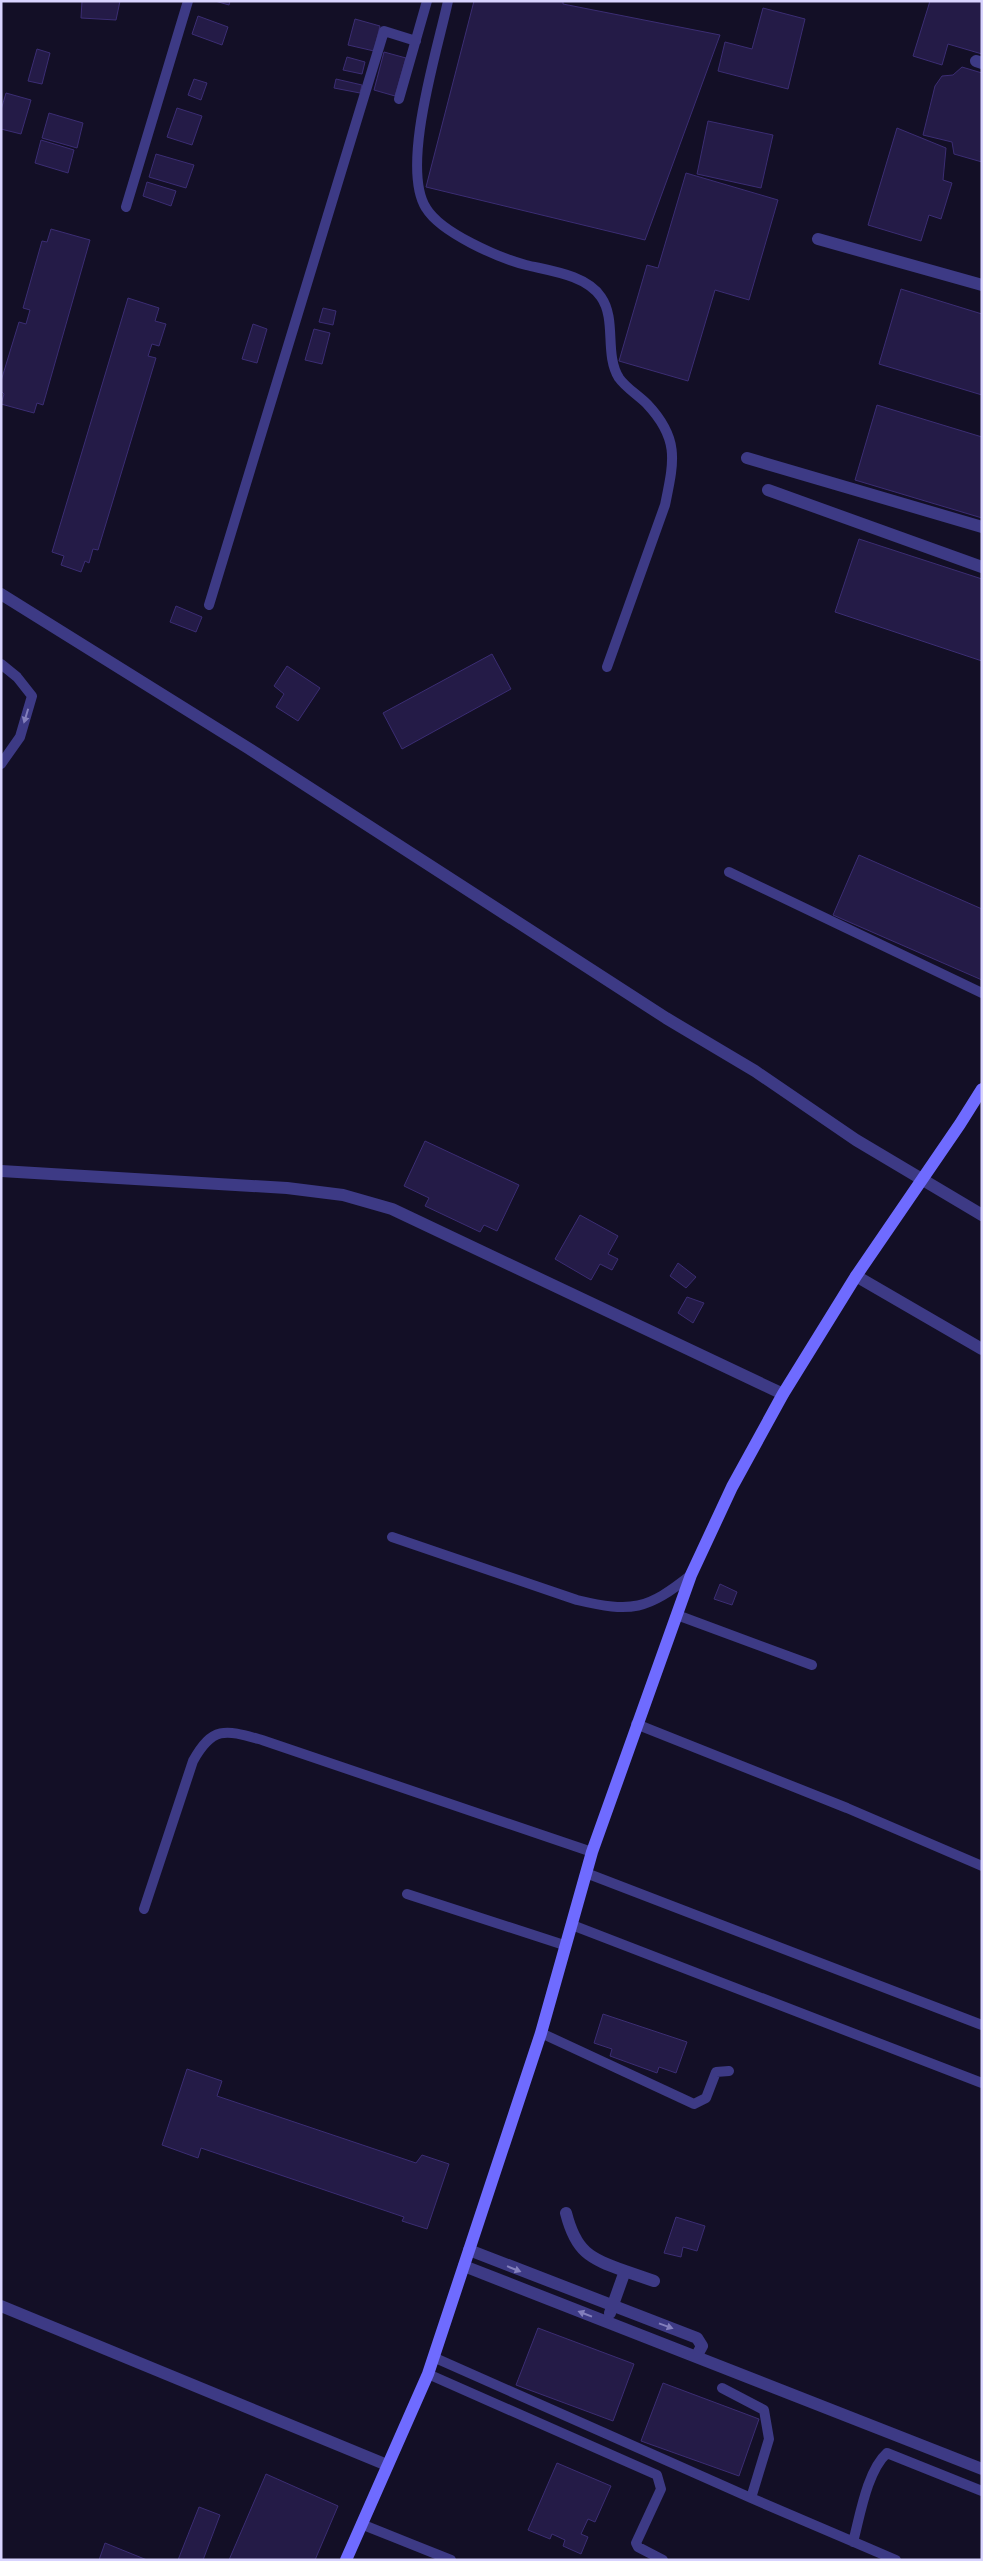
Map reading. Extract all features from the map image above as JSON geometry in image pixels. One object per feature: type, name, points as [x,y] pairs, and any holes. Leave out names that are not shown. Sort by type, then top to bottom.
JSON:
[{"type":"main road","points":[[346,2560],[434,2357],[541,2034],[564,1945],[572,1925],[592,1852],[636,1724],[691,1575],[732,1488],[783,1394],[856,1276],[922,1181],[982,1089]]},
{"type":"street","points":[[818,239],[982,285]]},
{"type":"street","points":[[748,458],[982,527]]},
{"type":"street","points":[[768,490],[982,567]]},
{"type":"street","points":[[1,594],[248,748],[922,1181],[982,1215]]},
{"type":"street","points":[[1,1171],[287,1188],[344,1196],[392,1209],[783,1394]]},
{"type":"street","points":[[856,1276],[982,1349]]},
{"type":"street","points":[[566,2213],[572,2234],[580,2248],[592,2259],[654,2281]]},
{"type":"street","points":[[469,2250],[697,2338],[702,2346],[696,2357]]},
{"type":"street","points":[[464,2266],[982,2469]]},
{"type":"street","points":[[607,2322],[625,2271]]},
{"type":"street","points":[[1,2306],[388,2465]]},
{"type":"lane","points":[[126,207],[188,1]]},
{"type":"lane","points":[[399,99],[427,1]]},
{"type":"lane","points":[[448,1],[421,121],[416,164],[418,188],[426,208],[445,227],[461,236],[510,260],[565,274],[588,285],[602,298],[608,317],[612,361],[619,378],[646,403],[666,426],[673,452],[671,477],[665,505],[607,667]]},
{"type":"lane","points":[[209,605],[384,31],[416,41]]},
{"type":"lane","points":[[1,664],[17,677],[32,696],[20,737],[1,764]]},
{"type":"lane","points":[[728,872],[982,993]]},
{"type":"lane","points":[[392,1537],[577,1600],[609,1608],[639,1607],[662,1598],[691,1575]]},
{"type":"lane","points":[[677,1615],[812,1665]]},
{"type":"lane","points":[[636,1724],[847,1808],[982,1866]]},
{"type":"lane","points":[[144,1909],[193,1761],[204,1742],[224,1732],[238,1734],[296,1752],[592,1852]]},
{"type":"lane","points":[[586,1873],[982,2025]]},
{"type":"lane","points":[[407,1894],[564,1945]]},
{"type":"lane","points":[[572,1925],[982,2083]]},
{"type":"lane","points":[[541,2034],[694,2104],[706,2098],[716,2072],[729,2071]]},
{"type":"lane","points":[[434,2357],[751,2498],[896,2560]]},
{"type":"lane","points":[[428,2374],[657,2475],[661,2489],[636,2543],[638,2547],[663,2560]]},
{"type":"lane","points":[[722,2388],[764,2410],[769,2439],[751,2498]]},
{"type":"lane","points":[[853,2542],[868,2485],[882,2458],[887,2453],[982,2491]]},
{"type":"lane","points":[[361,2524],[451,2560]]},
{"type":"building","points":[[82,1],[120,1],[116,20],[81,18]]},
{"type":"building","points":[[215,1],[230,1],[229,5]]},
{"type":"building","points":[[474,1],[563,1],[563,4],[720,35],[645,240],[426,187]]},
{"type":"building","points":[[930,1],[982,1],[982,54],[948,44],[942,65],[913,56]]},
{"type":"building","points":[[763,8],[805,19],[788,89],[718,71],[725,42],[752,49]]},
{"type":"building","points":[[198,16],[228,27],[222,45],[192,34]]},
{"type":"building","points":[[355,19],[380,26],[374,51],[348,45]]},
{"type":"building","points":[[37,49],[50,53],[42,84],[28,81]]},
{"type":"building","points":[[384,52],[406,58],[395,96],[374,90]]},
{"type":"building","points":[[347,57],[365,62],[362,74],[343,70]]},
{"type":"building","points":[[962,67],[982,73],[982,162],[954,154],[952,142],[923,135],[935,86],[942,76],[953,75]]},
{"type":"building","points":[[194,79],[207,83],[201,100],[188,95]]},
{"type":"building","points":[[336,79],[362,85],[360,93],[334,88]]},
{"type":"building","points":[[6,93],[31,100],[21,134],[1,129],[1,110]]},
{"type":"building","points":[[177,108],[202,116],[192,145],[167,137]]},
{"type":"building","points":[[49,113],[83,123],[77,148],[42,138]]},
{"type":"building","points":[[708,121],[773,135],[761,188],[697,174]]},
{"type":"building","points":[[897,128],[946,148],[943,180],[952,183],[941,219],[929,215],[921,241],[868,225]]},
{"type":"building","points":[[41,140],[74,150],[68,173],[35,163]]},
{"type":"building","points":[[156,154],[194,165],[186,188],[149,177]]},
{"type":"building","points":[[686,173],[778,200],[749,300],[715,290],[688,381],[619,361],[647,265],[658,268]]},
{"type":"building","points":[[147,182],[176,191],[171,206],[143,196]]},
{"type":"building","points":[[51,229],[90,240],[43,405],[37,403],[34,413],[1,404],[4,394],[1,391],[1,381],[19,322],[26,324],[30,310],[23,308],[42,241],[47,242]]},
{"type":"building","points":[[901,289],[982,314],[982,395],[879,364]]},
{"type":"building","points":[[128,298],[159,308],[155,321],[166,324],[159,346],[152,344],[148,356],[156,358],[98,550],[93,549],[89,563],[85,561],[81,572],[61,565],[64,556],[52,552]]},
{"type":"building","points":[[323,308],[336,311],[333,325],[319,322]]},
{"type":"building","points":[[253,324],[267,329],[257,363],[242,359]]},
{"type":"building","points":[[314,329],[330,333],[322,364],[305,360]]},
{"type":"building","points":[[877,405],[982,437],[982,518],[855,480]]},
{"type":"building","points":[[859,539],[982,579],[982,661],[835,612]]},
{"type":"building","points":[[176,606],[202,617],[196,632],[170,622]]},
{"type":"building","points":[[492,654],[511,689],[402,749],[383,713]]},
{"type":"building","points":[[287,666],[320,688],[298,721],[276,707],[284,694],[274,686]]},
{"type":"building","points":[[859,855],[982,909],[982,980],[833,915]]},
{"type":"building","points":[[425,1141],[519,1185],[497,1231],[484,1225],[480,1232],[425,1206],[429,1198],[404,1186]]},
{"type":"building","points":[[580,1215],[618,1236],[608,1254],[618,1259],[612,1270],[600,1264],[591,1280],[555,1259]]},
{"type":"building","points":[[678,1263],[696,1277],[686,1288],[670,1276]]},
{"type":"building","points":[[687,1297],[704,1303],[693,1323],[678,1313]]},
{"type":"building","points":[[720,1584],[737,1592],[732,1605],[714,1599]]},
{"type":"building","points":[[603,2014],[687,2042],[676,2073],[659,2067],[657,2073],[610,2056],[612,2049],[594,2043]]},
{"type":"building","points":[[187,2069],[222,2081],[217,2096],[416,2163],[422,2155],[449,2164],[427,2229],[402,2221],[404,2217],[201,2148],[198,2158],[162,2145]]},
{"type":"building","points":[[676,2217],[705,2226],[697,2251],[683,2247],[681,2257],[664,2253]]},
{"type":"building","points":[[538,2328],[634,2364],[613,2421],[516,2385]]},
{"type":"building","points":[[663,2383],[759,2419],[739,2476],[641,2441]]},
{"type":"building","points":[[557,2463],[611,2486],[595,2522],[588,2519],[581,2534],[588,2537],[581,2554],[563,2546],[565,2540],[552,2534],[550,2539],[528,2530]]},
{"type":"building","points":[[266,2474],[338,2506],[315,2560],[229,2560]]},
{"type":"building","points":[[199,2507],[220,2515],[203,2560],[178,2560]]},
{"type":"building","points":[[105,2543],[147,2560],[99,2560]]}]
